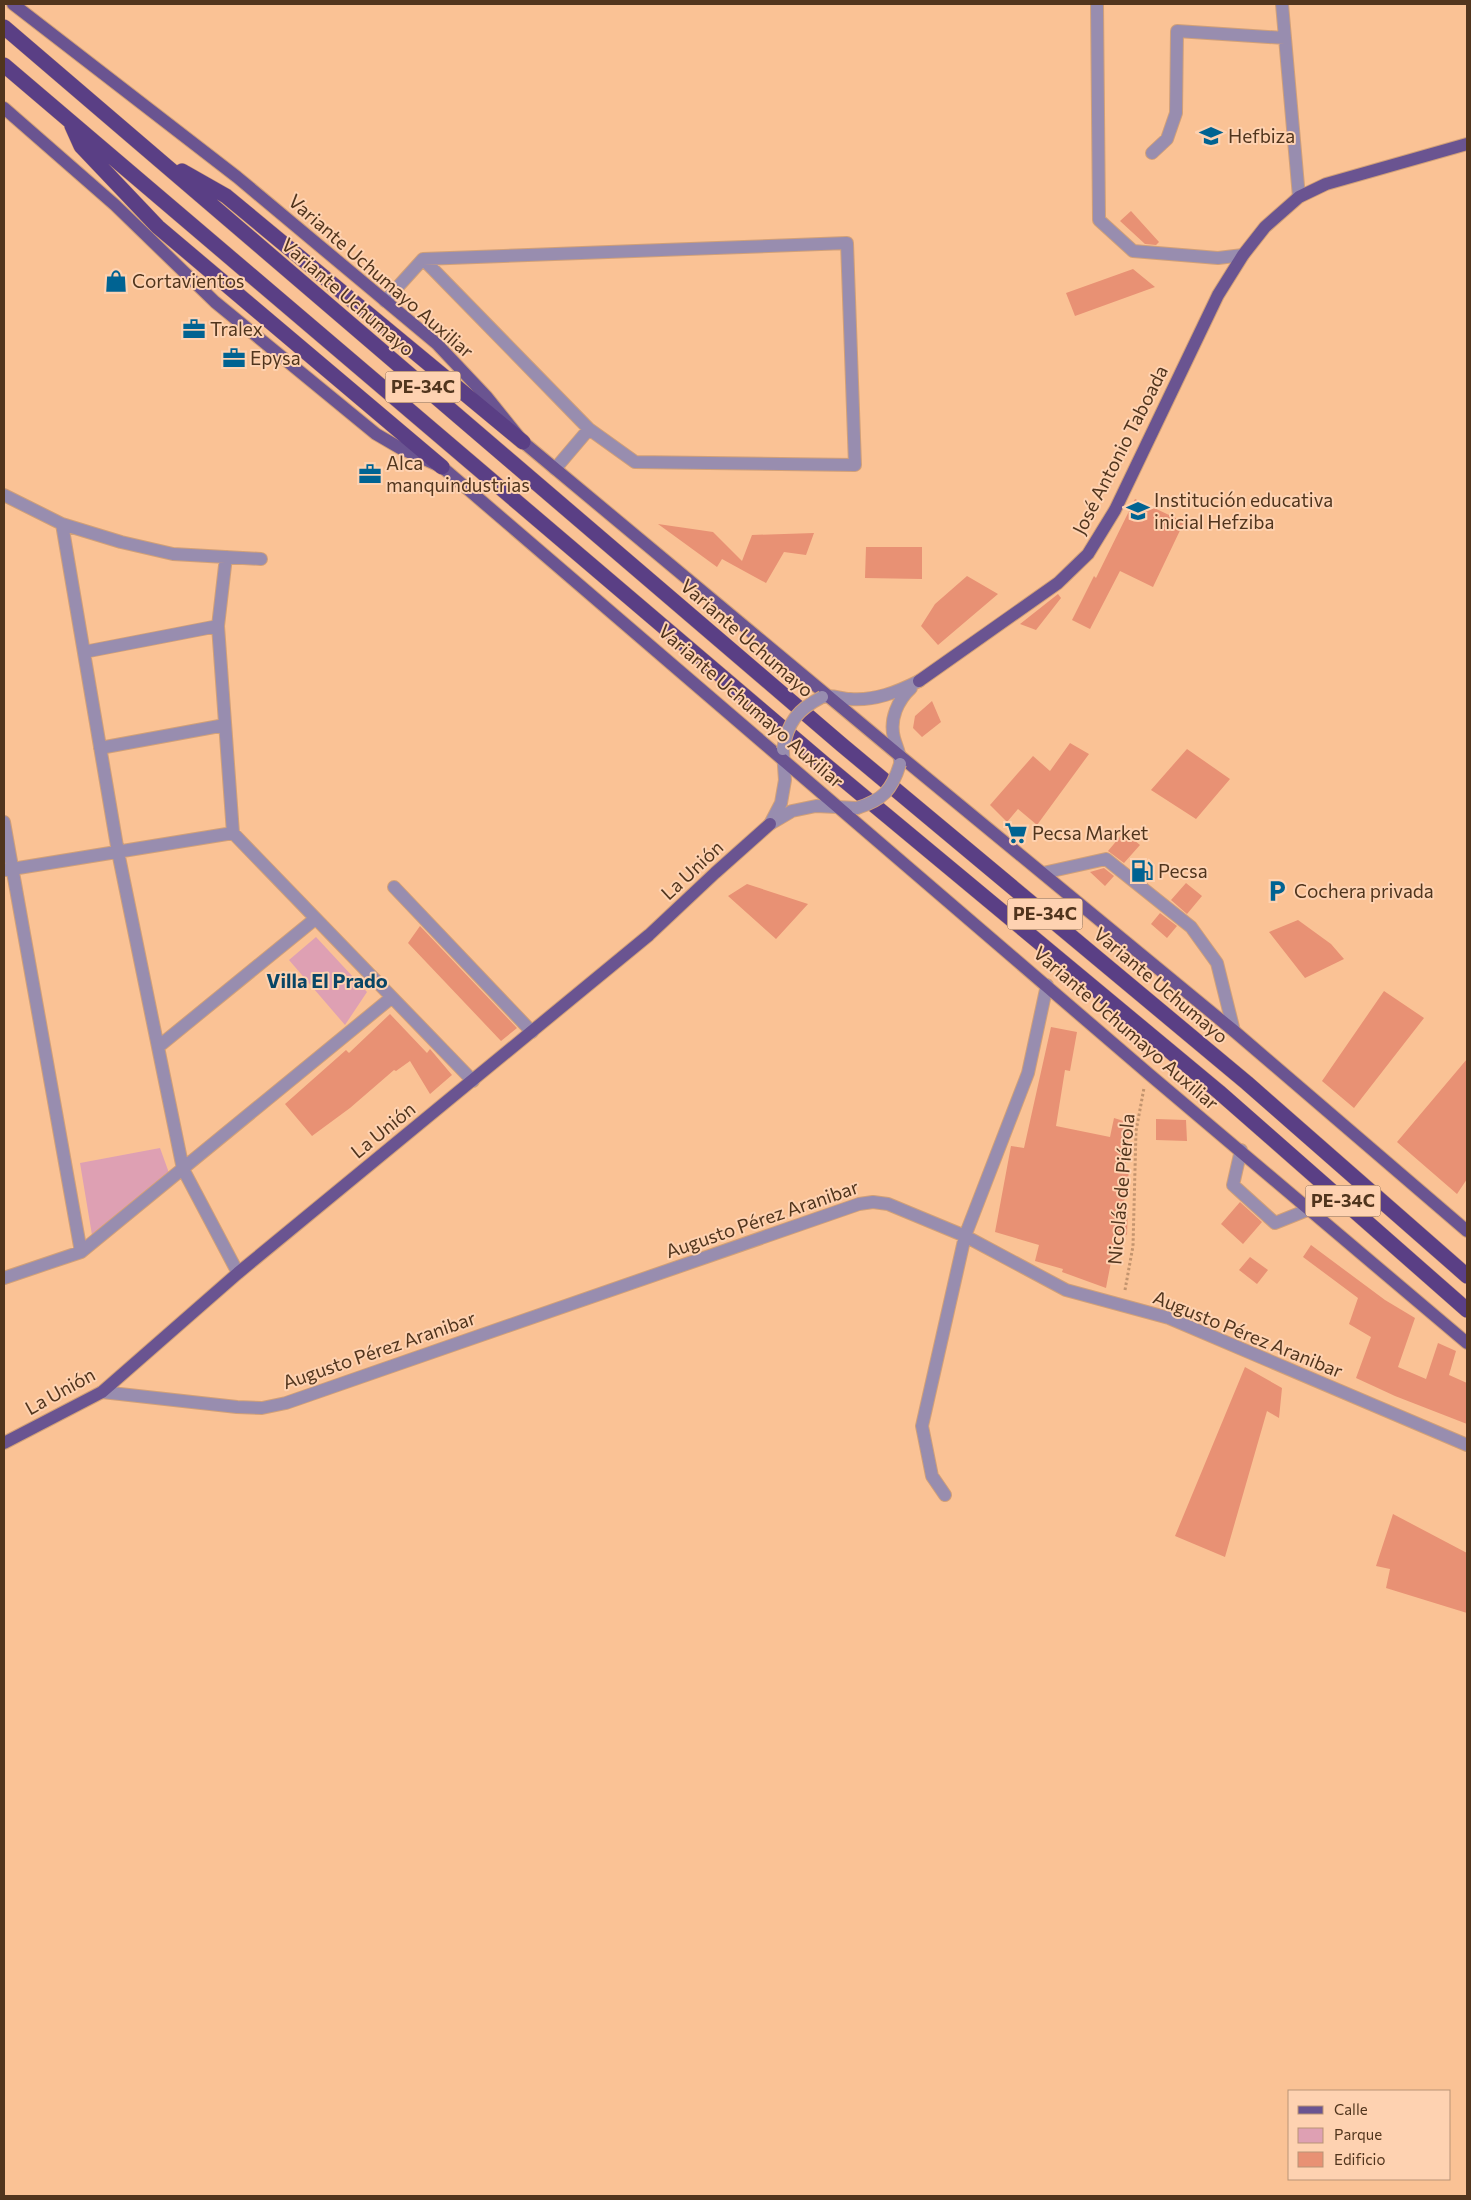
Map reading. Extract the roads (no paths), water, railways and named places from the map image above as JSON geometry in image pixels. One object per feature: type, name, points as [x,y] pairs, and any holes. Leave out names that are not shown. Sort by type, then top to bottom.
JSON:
[{"type":"highway","name":"Variante Uchumayo","points":[[4,27],[842,746],[1247,1083],[1467,1276]]},
{"type":"highway","name":"PE-34C","points":[[4,64],[820,760],[1219,1092],[1467,1310]]},
{"type":"highway","points":[[71,123],[80,146],[158,227],[442,467]]},
{"type":"highway","points":[[150,153],[226,196],[523,442]]},
{"type":"main road","name":"Variante Uchumayo Auxiliar","points":[[13,4],[237,177],[436,344],[486,396],[523,442],[900,760],[1043,873],[1234,1031],[1467,1231]]},
{"type":"main road","name":"Variante Uchumayo Auxiliar","points":[[4,108],[115,205],[215,302],[376,434],[400,448],[442,467],[782,753],[840,808],[1150,1075],[1467,1343]]},
{"type":"main road","name":"José Antonio Taboada","points":[[919,681],[1058,582],[1088,554],[1115,510],[1218,295],[1243,255],[1265,227],[1299,197],[1326,184],[1467,144]]},
{"type":"main road","name":"La Unión","points":[[4,1443],[102,1392],[238,1273],[649,935],[770,824]]},
{"type":"street","points":[[1097,4],[1099,220],[1133,251],[1218,258],[1243,255]]},
{"type":"street","points":[[1282,4],[1299,197]]},
{"type":"street","points":[[1152,153],[1168,139],[1176,112],[1177,31],[1285,38]]},
{"type":"street","points":[[385,301],[423,259],[847,243],[855,464],[635,462],[589,429],[423,259]]},
{"type":"street","points":[[555,469],[589,429]]},
{"type":"street","points":[[4,495],[62,524],[121,542],[173,554],[261,559]]},
{"type":"street","points":[[62,524],[118,852],[183,1169],[238,1273]]},
{"type":"street","points":[[226,557],[218,626],[233,833],[473,1081]]},
{"type":"street","points":[[84,652],[218,626]]},
{"type":"street","name":"José Antonio Taboada","points":[[825,696],[851,699],[875,698],[898,692],[919,681]]},
{"type":"street","name":"José Antonio Taboada","points":[[900,760],[893,736],[894,715],[903,695],[919,681]]},
{"type":"street","points":[[782,753],[786,732],[795,717],[807,705],[825,696]]},
{"type":"street","points":[[100,748],[225,725]]},
{"type":"street","name":"La Unión","points":[[770,824],[782,803],[786,780],[782,753]]},
{"type":"street","points":[[840,808],[857,808],[873,803],[886,794],[896,780],[900,760]]},
{"type":"street","name":"La Unión","points":[[770,824],[792,811],[816,806],[840,808]]},
{"type":"street","points":[[4,822],[8,870],[81,1252]]},
{"type":"street","points":[[8,870],[233,833]]},
{"type":"street","points":[[1043,873],[1106,859],[1191,927],[1217,964],[1234,1031]]},
{"type":"street","points":[[394,887],[532,1032]]},
{"type":"street","points":[[158,1048],[315,919]]},
{"type":"street","points":[[945,1495],[932,1476],[922,1426],[965,1236],[1028,1073],[1046,985]]},
{"type":"street","points":[[4,1278],[81,1252],[391,998]]},
{"type":"street","points":[[1241,1150],[1233,1185],[1275,1223],[1310,1209]]},
{"type":"street","name":"Augusto Pérez Aranibar","points":[[102,1392],[237,1407],[262,1408],[286,1403],[859,1204],[873,1202],[888,1204],[965,1236],[1066,1290],[1170,1318],[1467,1445]]},
{"type":"place","name":"Hefbiza","points":[[1211,136]]},
{"type":"place","name":"Cortavientos","points":[[116,281]]},
{"type":"place","name":"Tralex","points":[[194,329]]},
{"type":"place","name":"Epysa","points":[[234,358]]},
{"type":"place","name":"Alca manquindustrias","points":[[370,474]]},
{"type":"place","name":"Institución educativa inicial Hefziba","points":[[1138,511]]},
{"type":"place","name":"Pecsa Market","points":[[1016,833]]},
{"type":"place","name":"Pecsa","points":[[1142,871]]},
{"type":"place","name":"Cochera privada","points":[[1277,891]]},
{"type":"district","name":"Villa El Prado","points":[[327,981]]}]
